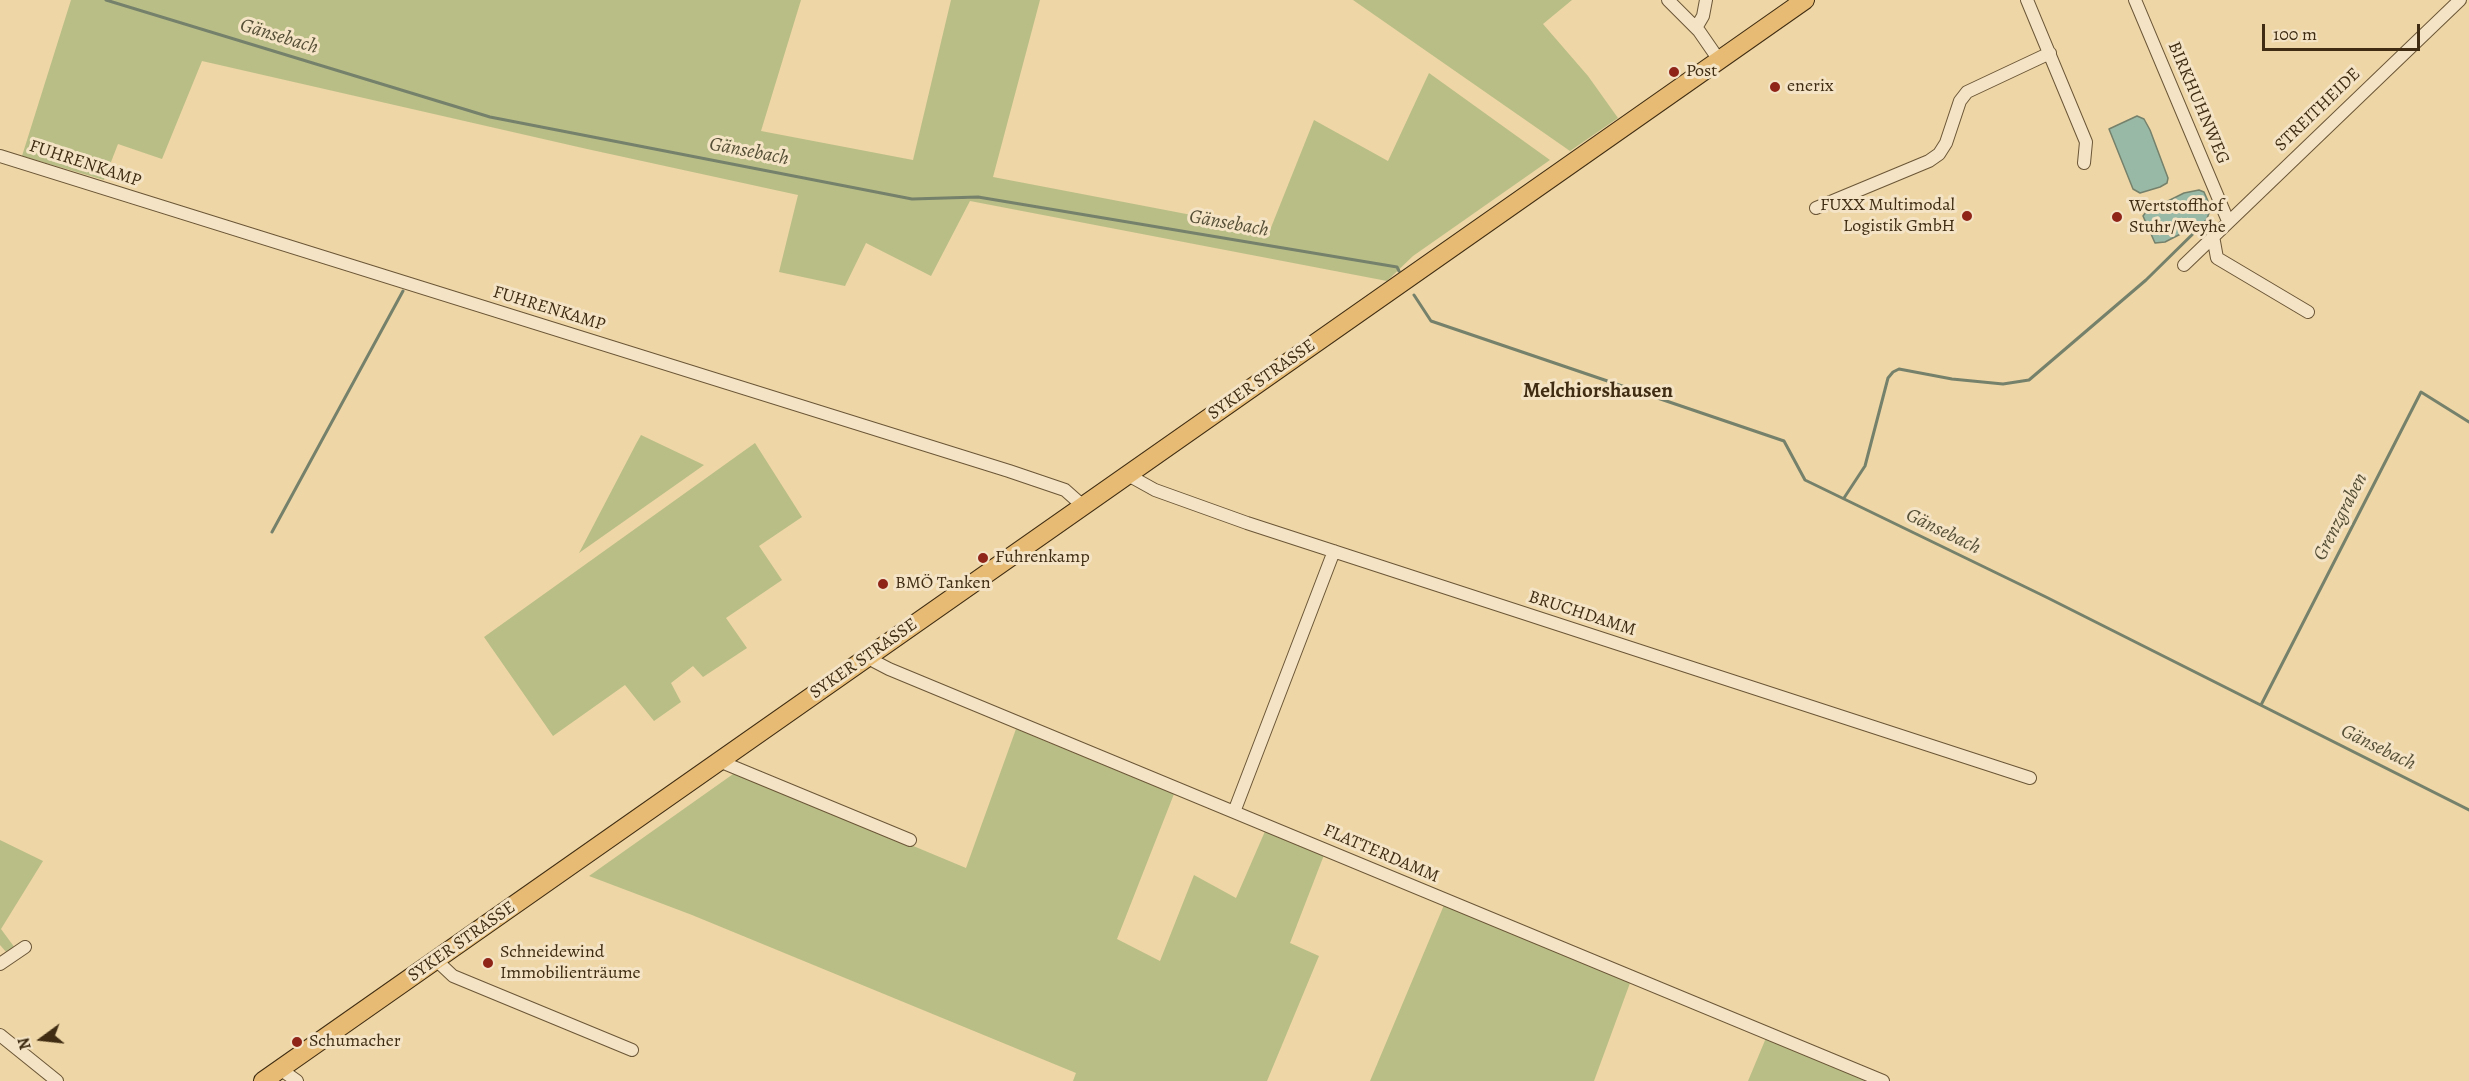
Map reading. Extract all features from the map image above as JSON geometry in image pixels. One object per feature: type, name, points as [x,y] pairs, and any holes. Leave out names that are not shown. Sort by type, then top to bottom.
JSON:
[{"type":"main road","name":"SYKER STRASSE","points":[[263,1081],[1805,0]]},
{"type":"street","points":[[1668,0],[1696,28],[1719,60]]},
{"type":"street","points":[[1696,28],[1703,16],[1706,0]]},
{"type":"street","points":[[2027,0],[2086,142],[2084,163]]},
{"type":"street","name":"BIRKHUHNWEG","points":[[2135,0],[2228,221]]},
{"type":"street","name":"STREITHEIDE","points":[[2184,265],[2460,0]]},
{"type":"street","points":[[1816,208],[1929,161],[1939,154],[1946,143],[1960,101],[1967,92],[2050,53]]},
{"type":"street","name":"FUHRENKAMP","points":[[0,156],[1009,471],[1065,490],[1083,506]]},
{"type":"street","points":[[2213,236],[2217,258],[2308,312]]},
{"type":"street","name":"BRUCHDAMM","points":[[1128,475],[1155,490],[1334,551],[2030,778]]},
{"type":"street","points":[[1234,812],[1334,551]]},
{"type":"street","name":"FLATTERDAMM","points":[[866,657],[900,674],[1883,1081]]},
{"type":"street","points":[[719,761],[910,840]]},
{"type":"street","points":[[0,964],[25,947]]},
{"type":"street","points":[[436,960],[453,976],[632,1050]]},
{"type":"street","points":[[0,1035],[57,1081]]},
{"type":"street","points":[[280,1069],[297,1081]]},
{"type":"green space","points":[[71,0],[801,0],[761,131],[913,160],[951,0],[1040,0],[993,177],[1270,230],[1314,120],[1388,161],[1429,73],[1550,160],[1413,256],[1387,281],[970,201],[931,276],[866,243],[845,286],[779,272],[798,195],[202,61],[162,159],[118,144],[104,180],[22,156]]},
{"type":"green space","points":[[1353,0],[1572,0],[1543,24],[1588,76],[1618,118],[1570,151]]},
{"type":"green space","points":[[641,435],[704,465],[579,553],[636,444]]},
{"type":"green space","points":[[755,443],[802,517],[759,546],[782,580],[726,618],[747,648],[703,677],[693,666],[671,683],[681,702],[654,721],[625,685],[553,736],[484,637]]},
{"type":"green space","points":[[1016,729],[1174,794],[1117,939],[1160,961],[1194,875],[1236,898],[1266,829],[1324,855],[1290,943],[1319,956],[1267,1081],[1073,1081],[1076,1073],[692,915],[589,876],[736,772],[966,868]]},
{"type":"green space","points":[[0,840],[43,861],[1,929],[15,948],[7,953],[0,945]]},
{"type":"green space","points":[[1444,905],[1630,983],[1594,1081],[1370,1081]]},
{"type":"green space","points":[[1766,1038],[1869,1081],[1748,1081]]},
{"type":"shaded area","points":[[2137,116],[2144,119],[2150,130],[2168,178],[2167,183],[2160,187],[2140,193],[2133,189],[2109,129]]},
{"type":"shaded area","points":[[2199,190],[2204,192],[2211,208],[2206,221],[2165,242],[2155,243],[2143,216],[2146,212],[2184,193]]},
{"type":"waterway","name":"Gänsebach","points":[[106,0],[490,117],[912,199],[978,197],[1397,267],[1399,271]]},
{"type":"waterway","points":[[1844,498],[1865,466],[1888,378],[1893,372],[1899,369],[1952,379],[2003,384],[2029,380],[2146,280],[2206,221]]},
{"type":"waterway","points":[[272,532],[403,291]]},
{"type":"waterway","name":"Gänsebach","points":[[1414,295],[1431,321],[1784,441],[1805,480],[2046,597],[2469,810]]},
{"type":"waterway","name":"Grenzgraben","points":[[2261,705],[2421,392],[2469,422]]},
{"type":"place","name":"Post","points":[[1674,72]]},
{"type":"place","name":"enerix","points":[[1775,87]]},
{"type":"place","name":"FUXX Multimodal Logistik GmbH","points":[[1967,216]]},
{"type":"place","name":"Wertstoffhof Stuhr/Weyhe","points":[[2117,217]]},
{"type":"place","name":"Fuhrenkamp","points":[[983,558]]},
{"type":"place","name":"BMÖ Tanken","points":[[883,584]]},
{"type":"place","name":"Schneidewind Immobilienträume","points":[[488,963]]},
{"type":"place","name":"Schumacher","points":[[297,1042]]},
{"type":"district","name":"Melchiorshausen","points":[[1598,392]]}]
